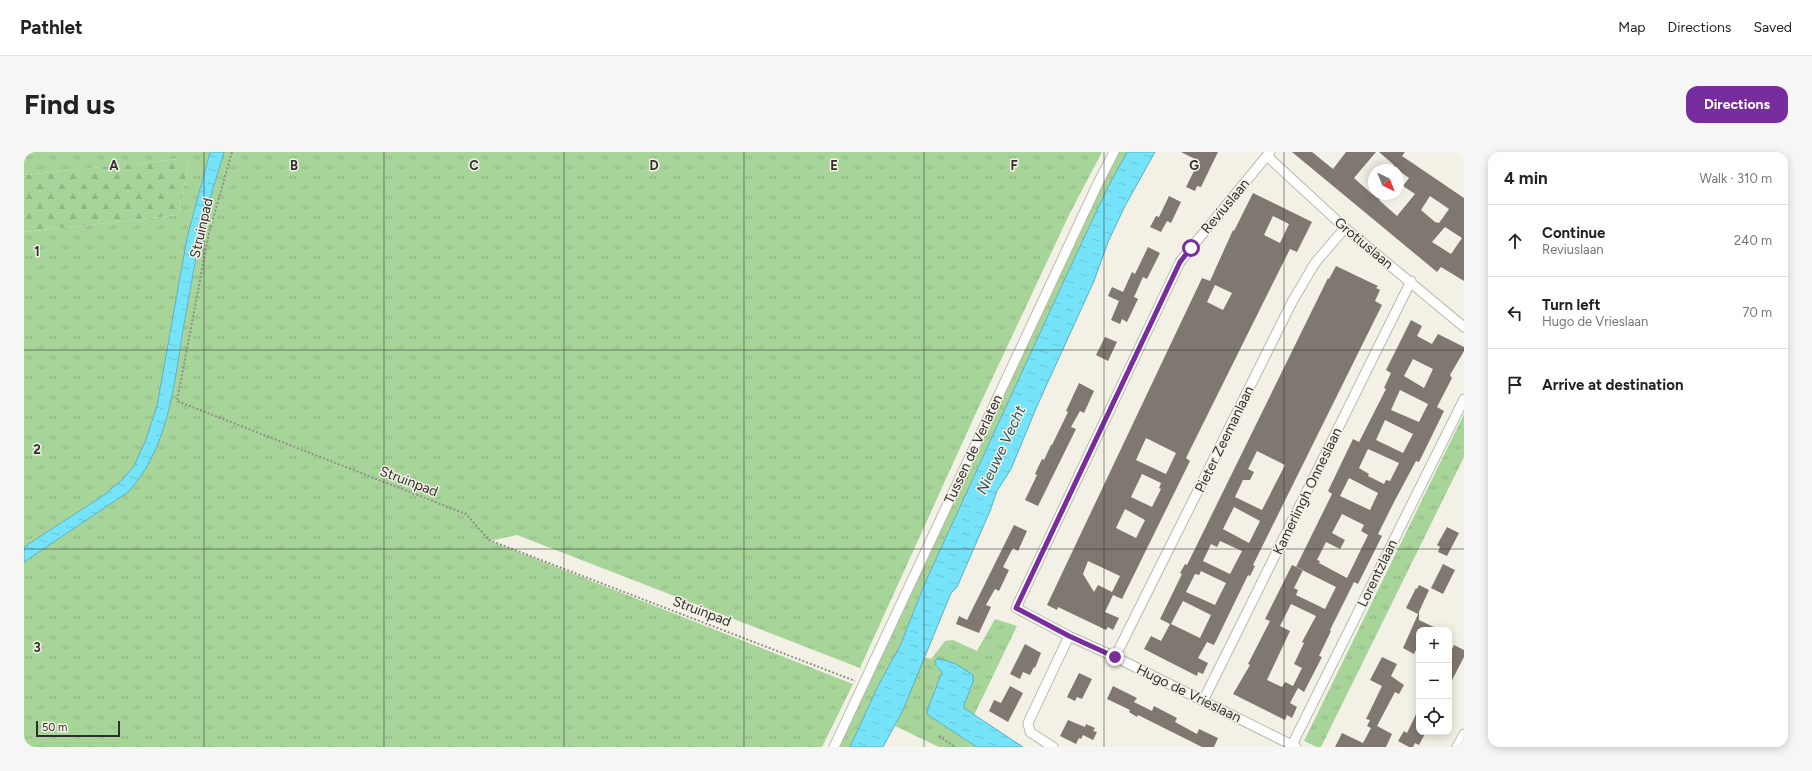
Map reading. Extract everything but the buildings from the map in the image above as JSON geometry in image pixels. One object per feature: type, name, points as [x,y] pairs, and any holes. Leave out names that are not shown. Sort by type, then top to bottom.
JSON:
[{"type":"street","name":"Tussen de Verlaten","points":[[834,747],[1098,183],[1114,152]]},
{"type":"street","name":"Grotiuslaan","points":[[1269,154],[1345,228],[1411,281],[1464,327]]},
{"type":"street","name":"Reviuslaan","points":[[1016,608],[1180,262],[1269,154]]},
{"type":"street","name":"Pieter Zeemanlaan","points":[[1115,657],[1292,302],[1315,263],[1345,228]]},
{"type":"street","name":"Kamerlingh Onneslaan","points":[[1203,701],[1411,281]]},
{"type":"street","name":"Lorentzlaan","points":[[1293,746],[1464,399]]},
{"type":"street","name":"Hugo de Vrieslaan","points":[[1016,608],[1069,636],[1115,657],[1293,746]]},
{"type":"street","points":[[1053,747],[1030,732],[1028,724],[1069,636]]},
{"type":"street","points":[[1457,747],[1464,734]]},
{"type":"path","name":"Struinpad","points":[[232,152],[209,233],[177,401],[466,514],[489,540],[864,684]]},
{"type":"path","points":[[939,736],[956,747]]},
{"type":"green space","points":[[24,152],[210,152],[187,238],[157,406],[145,442],[134,466],[123,479],[104,495],[24,547],[24,232],[178,215],[190,158],[24,175]]},
{"type":"green space","points":[[224,152],[1102,152],[1069,215],[975,415],[860,668],[517,535],[490,541],[853,684],[822,747],[24,747],[24,562],[128,492],[152,457],[167,416],[172,395],[201,233]]},
{"type":"green space","points":[[1118,152],[1127,152],[1107,189],[1069,270],[925,583],[900,646],[879,684],[850,747],[838,747],[1072,247]]},
{"type":"green space","points":[[190,158],[178,215],[24,232],[24,175]]},
{"type":"green space","points":[[1464,414],[1464,457],[1321,747],[1317,747],[1304,741]]},
{"type":"green space","points":[[995,619],[1017,626],[974,715],[964,708],[973,682],[935,664],[942,672],[928,715],[977,747],[939,747],[895,726],[924,657],[931,659],[945,641],[953,640],[977,651]]},
{"type":"water","points":[[210,152],[224,152],[200,234],[172,395],[161,437],[141,475],[128,492],[24,562],[24,547],[104,495],[123,479],[134,466],[145,442],[157,406],[187,238]]},
{"type":"water","name":"Nieuwe Vecht","points":[[1127,152],[1155,152],[1125,206],[1108,242],[1094,281],[1037,406],[1011,469],[997,491],[990,511],[957,587],[951,593],[903,710],[883,747],[850,747],[879,684],[900,646],[925,583],[1069,270],[1107,189]]},
{"type":"water","points":[[938,658],[956,664],[973,675],[973,682],[964,708],[1023,747],[977,747],[928,715],[927,711],[942,672],[935,664],[935,661]]},
{"type":"route","points":[[1115,657],[1069,636],[1016,608],[1180,262],[1191,248]]}]
